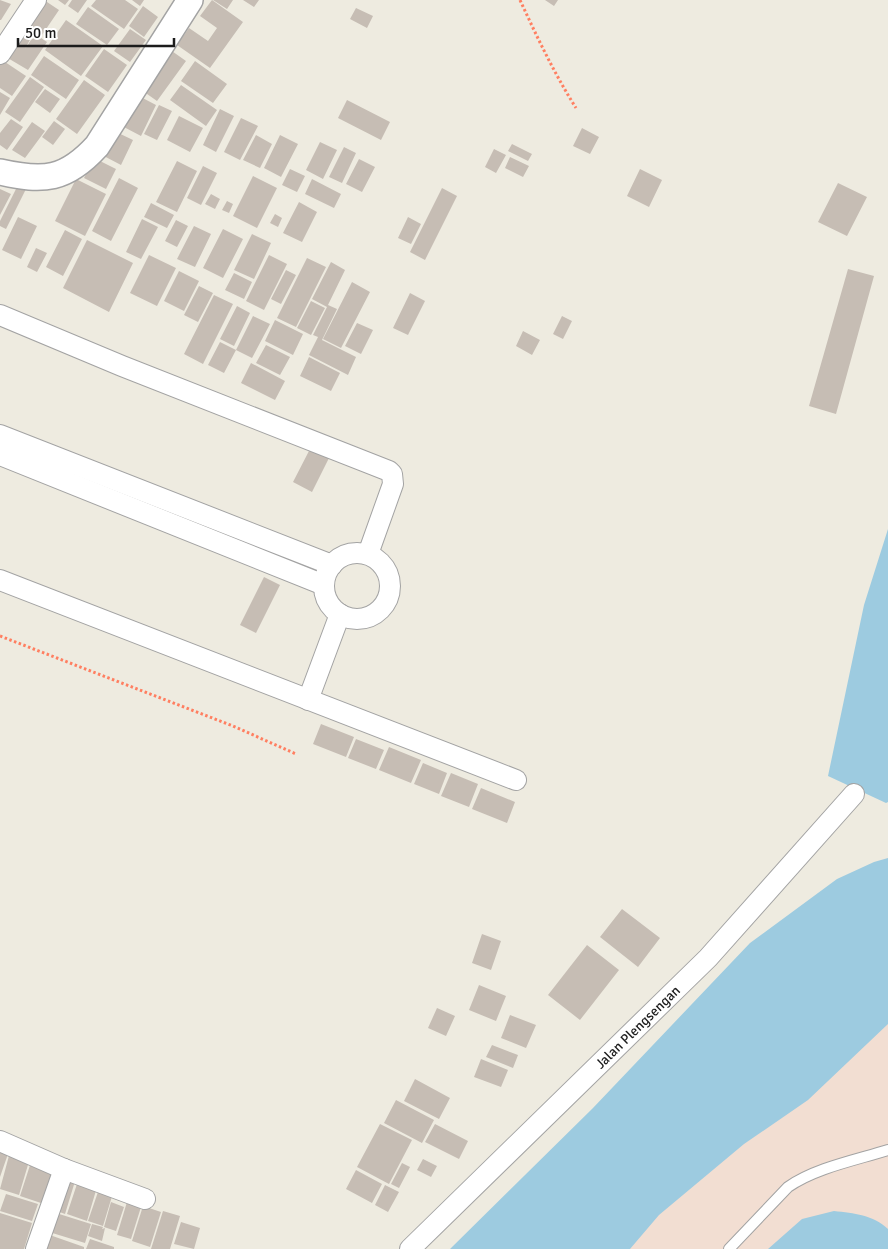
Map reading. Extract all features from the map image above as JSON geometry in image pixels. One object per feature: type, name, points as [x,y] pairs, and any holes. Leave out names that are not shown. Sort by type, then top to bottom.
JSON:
[{"type":"street","points":[[0,54],[36,0]]},
{"type":"street","points":[[5,173],[36,178],[58,175],[73,168],[85,159],[97,146],[190,0]]},
{"type":"street","points":[[0,316],[122,366],[389,470],[392,474],[393,484],[368,554]]},
{"type":"street","points":[[0,435],[332,565]]},
{"type":"street","points":[[0,456],[324,585]]},
{"type":"street","points":[[358,552],[368,554],[381,563],[390,577],[391,589],[388,599],[373,615],[351,618],[340,614],[328,602],[324,585],[326,574],[332,565],[339,558],[348,554],[358,552]]},
{"type":"street","points":[[0,580],[516,780]]},
{"type":"street","points":[[308,700],[340,614]]},
{"type":"street","name":"Jalan Plengsengan","points":[[410,1249],[708,958],[854,794]]},
{"type":"street","points":[[0,1141],[64,1169],[145,1199]]},
{"type":"street","points":[[36,1249],[64,1169]]},
{"type":"lane","points":[[729,1249],[797,1180],[810,1174],[888,1150]]},
{"type":"path","points":[[520,0],[539,43],[576,108]]},
{"type":"path","points":[[0,636],[234,726],[296,754]]},
{"type":"shaded area","points":[[888,978],[888,1249],[625,1249]]},
{"type":"water","points":[[888,529],[888,802],[886,803],[828,776],[864,605]]},
{"type":"water","points":[[888,858],[888,1024],[808,1100],[744,1144],[659,1215],[630,1249],[450,1249],[593,1108],[750,943],[837,879],[874,862]]},
{"type":"water","points":[[834,1211],[863,1216],[882,1224],[888,1229],[888,1249],[768,1249],[802,1219]]},
{"type":"building","points":[[0,0],[11,4],[1,20],[0,20]]},
{"type":"building","points":[[44,0],[59,10],[42,35],[25,23]]},
{"type":"building","points":[[58,0],[69,0],[65,5]]},
{"type":"building","points":[[72,0],[87,0],[78,13],[68,6]]},
{"type":"building","points":[[96,0],[125,0],[138,9],[124,29],[91,6]]},
{"type":"building","points":[[132,0],[144,0],[140,6]]},
{"type":"building","points":[[212,0],[243,22],[210,68],[177,45],[189,28],[208,41],[217,28],[200,16]]},
{"type":"building","points":[[213,0],[233,0],[227,9]]},
{"type":"building","points":[[243,0],[259,0],[254,7]]},
{"type":"building","points":[[545,0],[558,0],[554,6]]},
{"type":"building","points":[[143,6],[158,17],[144,37],[129,26]]},
{"type":"building","points":[[88,7],[119,29],[107,45],[76,24]]},
{"type":"building","points":[[356,8],[373,16],[367,28],[350,19]]},
{"type":"building","points":[[66,20],[103,46],[81,76],[45,50]]},
{"type":"building","points":[[24,29],[33,34],[25,49],[35,34],[47,42],[28,70],[6,57]]},
{"type":"building","points":[[130,29],[146,40],[130,62],[114,51]]},
{"type":"building","points":[[104,49],[127,65],[108,92],[85,76]]},
{"type":"building","points":[[169,49],[186,61],[157,101],[140,89]]},
{"type":"building","points":[[44,56],[79,80],[66,99],[31,75]]},
{"type":"building","points":[[2,60],[26,76],[12,96],[0,88],[0,63]]},
{"type":"building","points":[[195,61],[227,84],[213,103],[181,81]]},
{"type":"building","points":[[30,77],[44,87],[20,122],[5,112]]},
{"type":"building","points":[[84,80],[105,95],[77,134],[56,119]]},
{"type":"building","points":[[181,85],[217,110],[206,126],[170,100]]},
{"type":"building","points":[[45,89],[60,99],[50,113],[35,102]]},
{"type":"building","points":[[0,92],[10,98],[0,115]]},
{"type":"building","points":[[135,94],[156,105],[141,136],[120,125]]},
{"type":"building","points":[[347,100],[390,122],[381,140],[338,118]]},
{"type":"building","points":[[159,105],[172,111],[157,140],[144,134]]},
{"type":"building","points":[[220,109],[234,116],[216,152],[203,145]]},
{"type":"building","points":[[179,116],[203,128],[190,152],[167,140]]},
{"type":"building","points":[[241,118],[258,126],[240,160],[224,152]]},
{"type":"building","points":[[11,119],[23,127],[7,150],[0,145],[0,133]]},
{"type":"building","points":[[54,121],[65,129],[53,145],[42,137]]},
{"type":"building","points":[[32,122],[45,131],[25,158],[12,150]]},
{"type":"building","points":[[582,128],[599,137],[590,154],[573,146]]},
{"type":"building","points":[[112,130],[133,140],[121,165],[100,154]]},
{"type":"building","points":[[256,135],[272,144],[260,168],[243,160]]},
{"type":"building","points":[[280,135],[298,144],[281,177],[264,168]]},
{"type":"building","points":[[320,142],[337,150],[323,179],[306,170]]},
{"type":"building","points":[[512,144],[532,154],[528,161],[508,151]]},
{"type":"building","points":[[344,147],[356,153],[342,183],[329,177]]},
{"type":"building","points":[[494,149],[506,155],[496,173],[485,167]]},
{"type":"building","points":[[510,157],[529,166],[523,177],[505,168]]},
{"type":"building","points":[[94,158],[116,169],[106,189],[84,178]]},
{"type":"building","points":[[359,159],[375,167],[362,192],[346,184]]},
{"type":"building","points":[[177,161],[197,171],[177,212],[156,202]]},
{"type":"building","points":[[203,166],[217,173],[201,205],[187,198]]},
{"type":"building","points":[[290,169],[305,176],[297,192],[282,185]]},
{"type":"building","points":[[640,169],[662,180],[649,207],[627,196]]},
{"type":"building","points":[[253,176],[277,188],[257,228],[233,216]]},
{"type":"building","points":[[119,178],[138,188],[111,241],[92,231]]},
{"type":"building","points":[[76,179],[106,194],[85,236],[55,221]]},
{"type":"building","points":[[312,179],[341,194],[334,208],[305,194]]},
{"type":"building","points":[[838,183],[867,197],[847,236],[818,222]]},
{"type":"building","points":[[18,185],[26,189],[6,229],[0,226],[0,221]]},
{"type":"building","points":[[442,188],[457,196],[425,260],[410,252]]},
{"type":"building","points":[[0,189],[11,194],[0,215]]},
{"type":"building","points":[[211,194],[220,199],[215,209],[205,204]]},
{"type":"building","points":[[227,201],[233,204],[229,213],[222,210]]},
{"type":"building","points":[[299,202],[317,212],[302,242],[283,233]]},
{"type":"building","points":[[151,203],[174,215],[167,228],[144,217]]},
{"type":"building","points":[[275,214],[282,218],[278,227],[270,223]]},
{"type":"building","points":[[18,217],[37,226],[21,259],[2,250]]},
{"type":"building","points":[[408,217],[421,224],[411,244],[398,238]]},
{"type":"building","points":[[142,219],[158,227],[141,259],[126,252]]},
{"type":"building","points":[[176,220],[188,226],[177,247],[165,241]]},
{"type":"building","points":[[194,226],[211,234],[195,267],[177,259]]},
{"type":"building","points":[[223,229],[243,239],[223,278],[203,268]]},
{"type":"building","points":[[65,230],[82,239],[63,276],[46,267]]},
{"type":"building","points":[[252,234],[271,243],[254,279],[234,270]]},
{"type":"building","points":[[87,240],[133,263],[109,312],[63,288]]},
{"type":"building","points":[[36,248],[47,253],[37,272],[27,267]]},
{"type":"building","points":[[149,255],[176,268],[157,306],[130,293]]},
{"type":"building","points":[[269,255],[287,264],[264,310],[246,301]]},
{"type":"building","points":[[307,258],[326,267],[296,327],[277,318]]},
{"type":"building","points":[[331,262],[345,270],[328,305],[337,309],[322,340],[356,357],[348,375],[309,355],[318,337],[313,335],[327,307],[312,299]]},
{"type":"building","points":[[848,269],[874,276],[836,414],[809,406]]},
{"type":"building","points":[[286,270],[296,275],[281,304],[271,299]]},
{"type":"building","points":[[179,271],[199,281],[184,311],[164,301]]},
{"type":"building","points":[[234,273],[252,282],[244,299],[225,290]]},
{"type":"building","points":[[352,282],[370,292],[341,348],[323,339]]},
{"type":"building","points":[[199,286],[213,293],[198,322],[184,315]]},
{"type":"building","points":[[410,293],[425,301],[408,335],[393,328]]},
{"type":"building","points":[[214,295],[233,304],[203,364],[184,354]]},
{"type":"building","points":[[311,301],[325,308],[311,335],[297,328]]},
{"type":"building","points":[[237,306],[250,313],[234,346],[220,339]]},
{"type":"building","points":[[253,316],[270,324],[252,358],[236,350]]},
{"type":"building","points":[[562,316],[572,321],[563,339],[553,334]]},
{"type":"building","points":[[275,320],[303,334],[293,355],[265,341]]},
{"type":"building","points":[[357,323],[373,330],[361,354],[345,346]]},
{"type":"building","points":[[523,331],[540,340],[532,355],[516,346]]},
{"type":"building","points":[[220,342],[236,350],[224,373],[208,365]]},
{"type":"building","points":[[266,345],[290,357],[280,375],[256,363]]},
{"type":"building","points":[[309,357],[340,373],[331,391],[300,376]]},
{"type":"building","points":[[251,363],[285,381],[275,400],[241,383]]},
{"type":"building","points":[[310,449],[329,458],[312,492],[293,482]]},
{"type":"building","points":[[264,577],[280,585],[256,633],[240,625]]},
{"type":"building","points":[[321,724],[354,737],[346,757],[313,744]]},
{"type":"building","points":[[356,739],[384,750],[376,769],[348,758]]},
{"type":"building","points":[[389,747],[421,760],[411,783],[379,770]]},
{"type":"building","points":[[423,763],[447,773],[439,794],[414,784]]},
{"type":"building","points":[[451,773],[478,784],[469,807],[441,796]]},
{"type":"building","points":[[481,788],[515,802],[507,823],[472,809]]},
{"type":"building","points":[[622,909],[660,938],[638,967],[600,937]]},
{"type":"building","points":[[482,934],[501,941],[491,970],[472,963]]},
{"type":"building","points":[[587,945],[619,970],[580,1020],[548,995]]},
{"type":"building","points":[[479,985],[506,996],[496,1021],[469,1010]]},
{"type":"building","points":[[437,1008],[455,1016],[446,1036],[428,1028]]},
{"type":"building","points":[[510,1015],[536,1025],[526,1048],[501,1038]]},
{"type":"building","points":[[492,1045],[518,1055],[513,1068],[486,1057]]},
{"type":"building","points":[[481,1059],[508,1070],[501,1087],[474,1077]]},
{"type":"building","points":[[415,1079],[450,1098],[439,1119],[404,1101]]},
{"type":"building","points":[[396,1100],[434,1120],[422,1143],[384,1123]]},
{"type":"building","points":[[380,1124],[412,1140],[389,1184],[357,1167]]},
{"type":"building","points":[[435,1124],[468,1141],[459,1159],[425,1142]]},
{"type":"building","points":[[0,1148],[9,1151],[0,1177]]},
{"type":"building","points":[[10,1152],[30,1158],[19,1195],[0,1189]]},
{"type":"building","points":[[32,1159],[56,1167],[44,1204],[20,1196]]},
{"type":"building","points":[[423,1159],[437,1166],[431,1177],[417,1170]]},
{"type":"building","points":[[402,1163],[410,1167],[399,1188],[391,1184]]},
{"type":"building","points":[[356,1170],[382,1184],[372,1203],[346,1189]]},
{"type":"building","points":[[66,1175],[76,1178],[65,1214],[54,1210]]},
{"type":"building","points":[[78,1181],[97,1187],[87,1221],[67,1214]]},
{"type":"building","points":[[385,1185],[399,1192],[388,1212],[375,1205]]},
{"type":"building","points":[[99,1189],[113,1193],[103,1226],[88,1221]]},
{"type":"building","points":[[6,1194],[38,1204],[32,1221],[0,1211]]},
{"type":"building","points":[[111,1202],[124,1207],[116,1231],[104,1227]]},
{"type":"building","points":[[127,1202],[141,1207],[131,1239],[117,1235]]},
{"type":"building","points":[[143,1206],[161,1212],[150,1247],[132,1241]]},
{"type":"building","points":[[163,1211],[180,1216],[170,1249],[151,1249]]},
{"type":"building","points":[[0,1213],[32,1223],[24,1249],[0,1249]]},
{"type":"building","points":[[56,1213],[91,1224],[85,1243],[49,1232]]},
{"type":"building","points":[[181,1222],[200,1228],[194,1249],[174,1244]]},
{"type":"building","points":[[92,1224],[103,1227],[102,1229],[105,1228],[102,1241],[88,1236]]},
{"type":"building","points":[[44,1233],[84,1247],[84,1249],[38,1249]]},
{"type":"building","points":[[90,1239],[114,1247],[114,1249],[86,1249]]}]
